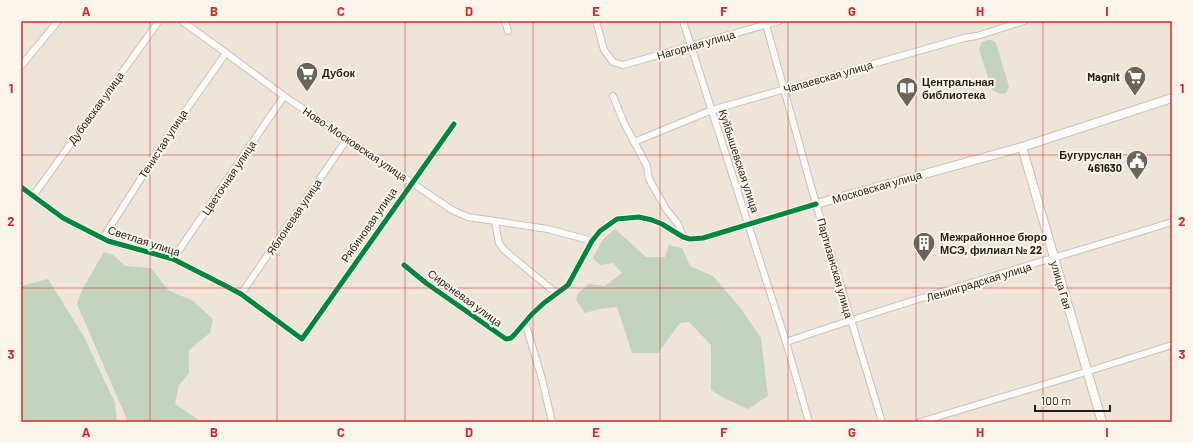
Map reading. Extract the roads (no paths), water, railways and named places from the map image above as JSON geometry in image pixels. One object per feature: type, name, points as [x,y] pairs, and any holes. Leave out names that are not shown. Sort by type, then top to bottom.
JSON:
[{"type":"main road","name":"Московская улица","points":[[816,204],[1022,147],[1172,98]]},
{"type":"main road","name":"улица Гая","points":[[1022,147],[1086,372],[1102,422]]},
{"type":"street","points":[[21,66],[58,21]]},
{"type":"street","name":"Дубовская улица","points":[[33,196],[159,21]]},
{"type":"street","name":"Ново-Московская улица","points":[[182,21],[284,96],[452,210],[468,217],[548,229],[592,241]]},
{"type":"street","points":[[505,21],[508,32]]},
{"type":"street","name":"Нагорная улица","points":[[596,21],[604,50],[613,62],[623,65],[692,46],[766,23],[779,21]]},
{"type":"street","name":"Куйбышевская улица","points":[[683,21],[786,342],[809,422]]},
{"type":"street","name":"Чапаевская улица","points":[[634,142],[712,110],[964,38],[977,36],[1024,21]]},
{"type":"street","name":"Партизанская улица","points":[[766,23],[816,204],[882,422]]},
{"type":"street","name":"Тенистая улица","points":[[103,238],[170,132],[226,52]]},
{"type":"street","name":"Цветочная улица","points":[[173,259],[284,96]]},
{"type":"street","points":[[613,96],[624,123],[647,166],[649,179],[666,209],[678,224],[683,237]]},
{"type":"street","name":"Рябиновая улица","points":[[302,339],[454,124]]},
{"type":"street","name":"Яблоневая улица","points":[[241,294],[347,139]]},
{"type":"street","name":"Светлая улица","points":[[21,187],[63,218],[108,241],[173,259],[241,294],[302,339]]},
{"type":"street","name":"Московская улица","points":[[568,285],[592,241],[600,232],[617,219],[639,217],[652,220],[690,240],[703,238],[816,204]]},
{"type":"street","points":[[495,222],[499,243],[504,250],[556,293]]},
{"type":"street","name":"Ленинградская улица","points":[[786,342],[850,320],[1172,222]]},
{"type":"street","name":"Сиреневая улица","points":[[404,265],[426,283],[506,339],[510,338],[532,314],[556,293],[568,285]]},
{"type":"street","points":[[525,322],[544,385],[552,422]]},
{"type":"street","points":[[920,422],[1172,345]]},
{"type":"place","name":"Дубок","points":[[307,92]]},
{"type":"place","name":"Magnit","points":[[1135,96]]},
{"type":"place","name":"Центральная библиотека","points":[[907,108]]},
{"type":"place","name":"Бугуруслан 461630","points":[[1137,180]]},
{"type":"place","name":"Межрайонное бюро МСЭ, филиал № 22","points":[[924,262]]}]
